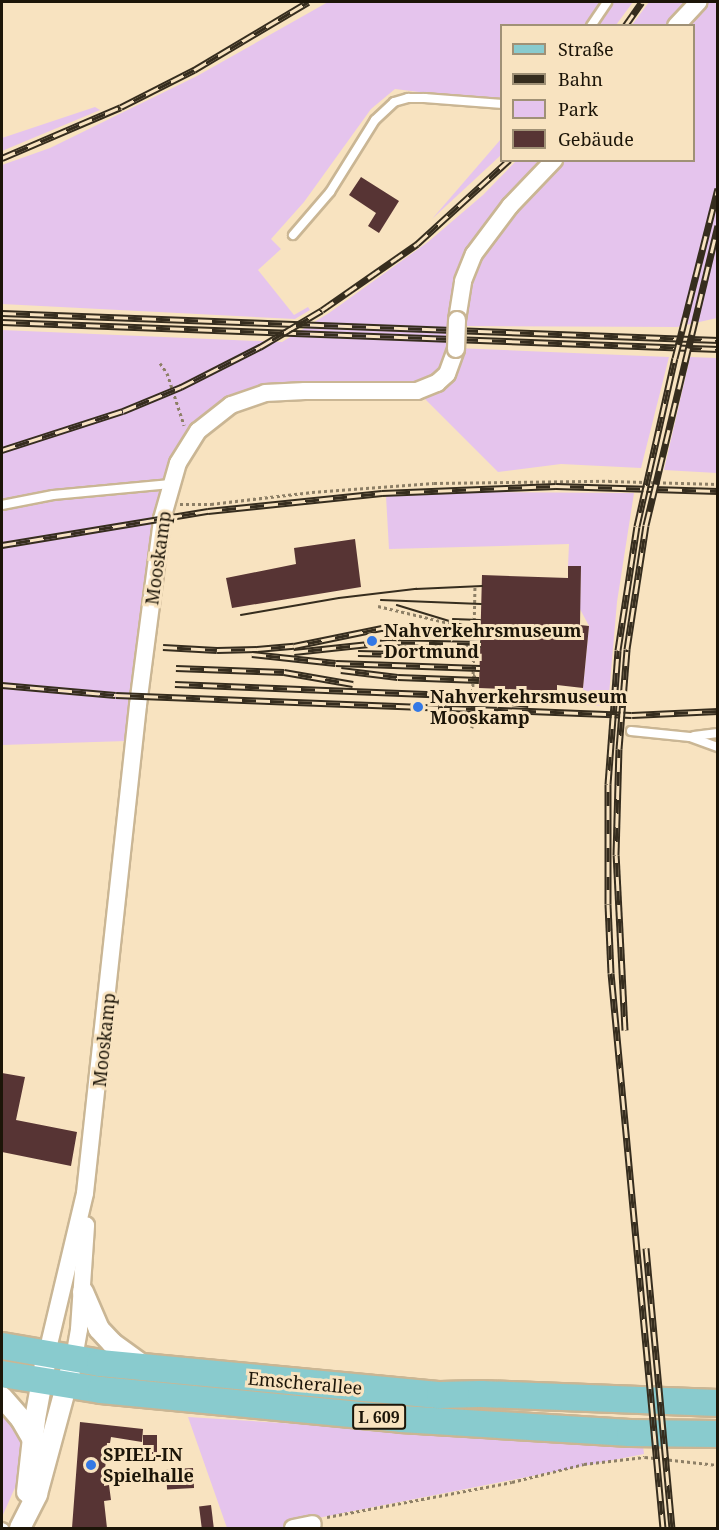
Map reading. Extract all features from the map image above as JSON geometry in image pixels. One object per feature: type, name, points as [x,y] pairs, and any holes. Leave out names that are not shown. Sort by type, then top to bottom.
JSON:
[{"type":"main road","name":"Emscherallee","points":[[2,1346],[145,1367],[440,1395],[481,1394],[717,1403]]},
{"type":"main road","name":"Emscherallee","points":[[2,1374],[101,1390],[401,1419],[630,1433],[717,1434]]},
{"type":"street","points":[[678,24],[698,2]]},
{"type":"street","name":"Mooskamp","points":[[47,1353],[84,1201],[95,1121],[138,705],[166,502],[177,463],[198,431],[231,405],[265,393],[417,392],[437,383],[447,374],[456,349],[457,320],[463,281],[474,254],[510,206],[552,162]]},
{"type":"street","name":"Mooskamp","points":[[74,1358],[82,1292],[86,1224],[84,1201]]},
{"type":"street","points":[[82,1292],[99,1329],[112,1343],[145,1367]]},
{"type":"street","points":[[15,1528],[27,1494],[47,1353]]},
{"type":"street","points":[[20,1528],[37,1494],[74,1358]]},
{"type":"street","points":[[2,1397],[21,1419],[33,1440]]},
{"type":"street","points":[[293,1528],[313,1524]]},
{"type":"lane","points":[[592,24],[607,2]]},
{"type":"lane","points":[[293,236],[330,192],[375,120],[394,102],[408,98],[425,98],[500,104]]},
{"type":"lane","points":[[2,505],[53,495],[170,484]]},
{"type":"lane","points":[[631,731],[690,737],[717,733]]},
{"type":"lane","points":[[690,737],[717,747]]},
{"type":"path","points":[[160,363],[167,373],[189,444]]},
{"type":"path","points":[[166,502],[211,504],[312,492],[434,483],[609,481],[717,484]]},
{"type":"path","points":[[472,728],[475,586]]},
{"type":"path","points":[[378,606],[474,629]]},
{"type":"path","points":[[473,675],[479,680]]},
{"type":"path","points":[[440,702],[473,703]]},
{"type":"path","points":[[313,1524],[318,1518],[512,1482],[584,1464],[645,1457],[717,1465]]},
{"type":"green space","points":[[328,2],[601,2],[585,24],[500,24],[500,98],[483,100],[395,89],[371,109],[304,202],[271,239],[281,249],[258,270],[294,315],[308,307],[310,310],[295,319],[2,304],[2,165],[50,148],[197,76]]},
{"type":"green space","points":[[611,2],[633,2],[617,24],[596,24]]},
{"type":"green space","points":[[649,2],[717,2],[717,318],[677,327],[466,326],[456,348],[669,357],[641,468],[561,464],[498,472],[417,391],[265,393],[195,424],[163,494],[128,709],[126,741],[2,745],[2,330],[282,342],[329,313],[428,242],[483,195],[515,162],[695,162],[695,24],[633,24]]},
{"type":"green space","points":[[95,107],[100,110],[2,151],[2,138]]},
{"type":"green space","points":[[500,140],[500,156],[432,219]]},
{"type":"green space","points":[[690,357],[717,358],[717,473],[664,470]]},
{"type":"green space","points":[[483,492],[634,493],[617,602],[608,706],[586,705],[583,688],[589,626],[580,609],[581,566],[568,566],[569,544],[389,549],[386,496]]},
{"type":"green space","points":[[2,1405],[16,1422],[22,1442],[17,1483],[2,1517]]},
{"type":"green space","points":[[188,1417],[643,1446],[644,1454],[318,1518],[293,1528],[227,1528]]},
{"type":"building","points":[[361,177],[399,201],[379,233],[368,226],[376,213],[349,195]]},
{"type":"building","points":[[355,539],[361,587],[232,608],[226,578],[296,564],[294,548]]},
{"type":"building","points":[[568,566],[581,566],[580,625],[589,626],[583,688],[557,685],[557,691],[479,688],[482,575],[568,578]]},
{"type":"building","points":[[2,1073],[25,1077],[16,1120],[77,1132],[71,1166],[2,1152]]},
{"type":"building","points":[[80,1422],[143,1429],[142,1442],[111,1437],[110,1443],[107,1443],[104,1486],[109,1485],[111,1500],[104,1501],[107,1528],[72,1528]]},
{"type":"building","points":[[143,1435],[157,1435],[157,1455],[143,1455]]},
{"type":"building","points":[[193,1468],[194,1488],[167,1489],[166,1469]]},
{"type":"building","points":[[211,1505],[214,1528],[202,1528],[199,1506]]},
{"type":"tram line","points":[[241,615],[339,598],[416,589],[482,586]]},
{"type":"tram line","points":[[381,600],[481,604]]},
{"type":"tram line","points":[[397,605],[463,625]]},
{"type":"tram line","points":[[453,619],[480,620]]},
{"type":"tram line","points":[[448,629],[575,634]]},
{"type":"railway","points":[[2,158],[121,107],[194,70],[308,2]]},
{"type":"railway","points":[[626,24],[642,2]]},
{"type":"railway","points":[[2,450],[123,411],[181,387],[260,347],[322,310],[417,244],[507,162]]},
{"type":"railway","points":[[663,1528],[611,973],[608,904],[608,784],[618,650],[637,526],[675,358],[718,188]]},
{"type":"railway","points":[[625,1030],[616,855],[619,749],[627,649],[646,525],[718,226]]},
{"type":"railway","points":[[2,313],[718,340]]},
{"type":"railway","points":[[2,322],[718,349]]},
{"type":"railway","points":[[2,545],[208,511],[382,493],[556,486],[718,491]]},
{"type":"railway","points":[[163,647],[217,650],[257,649],[294,646],[382,628],[448,629]]},
{"type":"railway","points":[[294,652],[387,642],[481,644]]},
{"type":"railway","points":[[358,653],[480,656]]},
{"type":"railway","points":[[252,654],[336,663],[480,668]]},
{"type":"railway","points":[[176,668],[284,672],[353,684]]},
{"type":"railway","points":[[341,670],[398,677],[479,680]]},
{"type":"railway","points":[[175,684],[452,695],[528,704]]},
{"type":"railway","points":[[2,685],[116,695],[632,715],[718,711]]},
{"type":"railway","points":[[646,1248],[672,1528]]},
{"type":"place","name":"Nahverkehrsmuseum Dortmund","points":[[372,641]]},
{"type":"place","name":"Nahverkehrsmuseum Mooskamp","points":[[418,707]]},
{"type":"place","name":"SPIEL-IN Spielhalle","points":[[91,1465]]}]
